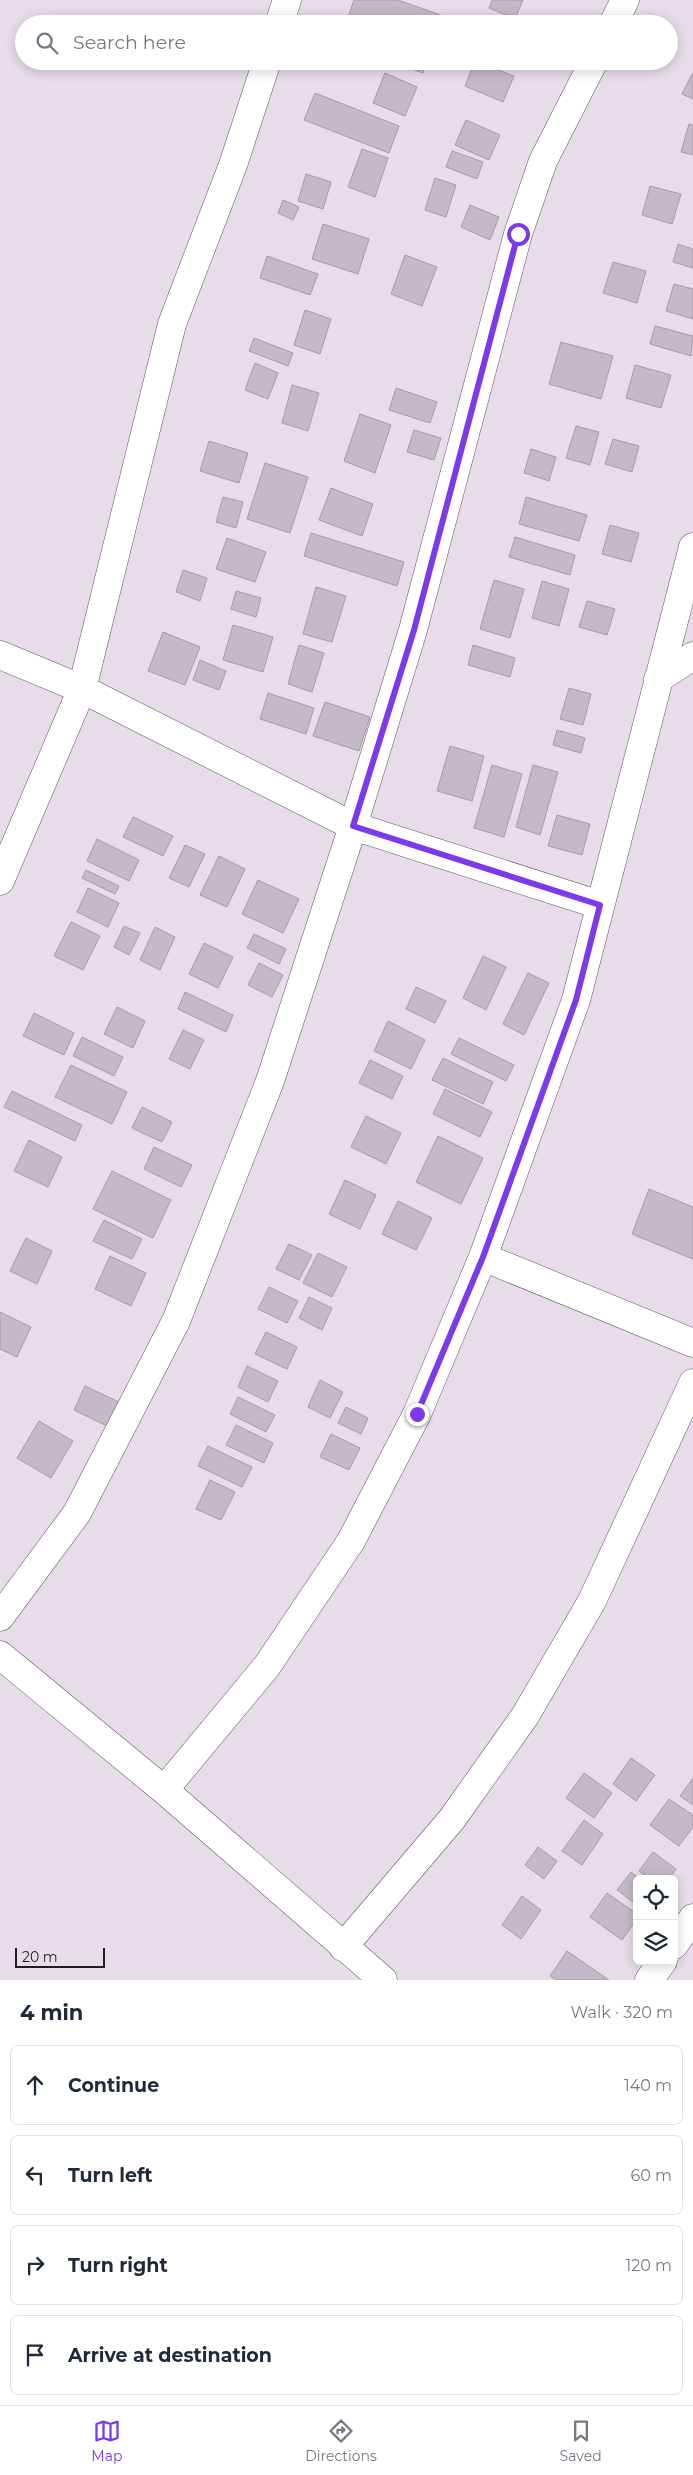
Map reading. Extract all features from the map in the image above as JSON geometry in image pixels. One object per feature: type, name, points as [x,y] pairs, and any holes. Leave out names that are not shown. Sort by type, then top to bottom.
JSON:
[{"type":"street","points":[[282,15],[286,0]]},
{"type":"street","points":[[618,15],[625,0]]},
{"type":"street","points":[[0,881],[82,689],[172,324],[233,165],[264,70]]},
{"type":"street","points":[[0,1617],[77,1513],[176,1321],[270,1081],[353,826],[414,630],[518,234],[543,161],[589,70]]},
{"type":"street","points":[[164,1790],[267,1666],[351,1541],[417,1414],[483,1257],[576,1000],[693,548]]},
{"type":"street","points":[[0,655],[82,689],[353,826],[600,905]]},
{"type":"street","points":[[658,679],[693,656]]},
{"type":"street","points":[[483,1257],[693,1342]]},
{"type":"street","points":[[343,1947],[452,1819],[525,1716],[592,1601],[693,1383]]},
{"type":"street","points":[[0,1655],[164,1790],[383,1980]]},
{"type":"street","points":[[678,1939],[693,1918]]},
{"type":"street","points":[[649,1980],[660,1965]]},
{"type":"building","points":[[354,0],[398,0],[440,15],[349,15]]},
{"type":"building","points":[[492,0],[523,0],[517,15],[506,15],[489,8]]},
{"type":"building","points":[[471,70],[498,70],[514,76],[503,102],[465,86]]},
{"type":"building","points":[[385,73],[417,87],[405,116],[373,103]]},
{"type":"building","points":[[693,74],[693,99],[682,94]]},
{"type":"building","points":[[315,93],[399,126],[389,153],[304,120]]},
{"type":"building","points":[[466,120],[500,135],[489,160],[455,145]]},
{"type":"building","points":[[689,124],[693,125],[693,155],[681,152]]},
{"type":"building","points":[[362,149],[388,158],[375,197],[348,187]]},
{"type":"building","points":[[452,151],[483,162],[477,179],[446,167]]},
{"type":"building","points":[[306,174],[331,182],[323,209],[298,201]]},
{"type":"building","points":[[435,178],[456,185],[446,217],[425,210]]},
{"type":"building","points":[[650,186],[681,194],[672,224],[642,215]]},
{"type":"building","points":[[283,200],[299,207],[293,220],[278,213]]},
{"type":"building","points":[[470,205],[499,217],[490,240],[461,227]]},
{"type":"building","points":[[323,224],[369,239],[358,274],[312,259]]},
{"type":"building","points":[[678,244],[693,249],[693,268],[673,262]]},
{"type":"building","points":[[405,255],[437,267],[422,306],[391,294]]},
{"type":"building","points":[[267,256],[318,274],[310,295],[260,278]]},
{"type":"building","points":[[613,262],[646,271],[637,303],[603,293]]},
{"type":"building","points":[[674,284],[693,289],[693,319],[666,311]]},
{"type":"building","points":[[305,310],[331,319],[320,354],[294,345]]},
{"type":"building","points":[[655,326],[693,336],[691,356],[650,344]]},
{"type":"building","points":[[254,338],[293,353],[288,366],[249,351]]},
{"type":"building","points":[[561,342],[613,356],[601,399],[549,384]]},
{"type":"building","points":[[255,363],[278,373],[268,399],[245,390]]},
{"type":"building","points":[[635,365],[671,375],[661,408],[626,398]]},
{"type":"building","points":[[292,385],[319,393],[308,431],[282,423]]},
{"type":"building","points":[[396,388],[437,402],[430,423],[389,410]]},
{"type":"building","points":[[360,414],[391,425],[375,473],[344,461]]},
{"type":"building","points":[[576,426],[599,432],[590,465],[566,458]]},
{"type":"building","points":[[414,430],[441,438],[434,460],[407,452]]},
{"type":"building","points":[[613,439],[639,446],[632,472],[605,464]]},
{"type":"building","points":[[209,441],[248,453],[239,483],[200,471]]},
{"type":"building","points":[[531,449],[556,457],[549,481],[524,473]]},
{"type":"building","points":[[265,463],[308,477],[290,533],[247,519]]},
{"type":"building","points":[[331,488],[373,504],[362,536],[319,520]]},
{"type":"building","points":[[223,497],[243,502],[236,528],[216,522]]},
{"type":"building","points":[[526,497],[587,515],[579,541],[519,524]]},
{"type":"building","points":[[610,525],[639,533],[631,562],[602,554]]},
{"type":"building","points":[[311,533],[404,562],[397,586],[304,556]]},
{"type":"building","points":[[515,537],[575,555],[570,575],[509,557]]},
{"type":"building","points":[[227,538],[266,552],[255,582],[216,569]]},
{"type":"building","points":[[183,570],[207,578],[200,601],[176,592]]},
{"type":"building","points":[[494,580],[524,589],[510,638],[480,629]]},
{"type":"building","points":[[542,581],[569,589],[559,626],[532,618]]},
{"type":"building","points":[[316,587],[346,596],[332,642],[303,634]]},
{"type":"building","points":[[236,591],[261,598],[256,617],[231,609]]},
{"type":"building","points":[[587,601],[615,609],[607,635],[579,627]]},
{"type":"building","points":[[233,625],[273,637],[263,672],[223,660]]},
{"type":"building","points":[[163,632],[200,647],[185,685],[148,671]]},
{"type":"building","points":[[299,645],[324,653],[312,692],[288,684]]},
{"type":"building","points":[[473,645],[515,658],[510,677],[468,665]]},
{"type":"building","points":[[200,660],[226,671],[219,690],[193,680]]},
{"type":"building","points":[[569,688],[591,694],[583,725],[560,719]]},
{"type":"building","points":[[268,693],[314,708],[306,734],[260,719]]},
{"type":"building","points":[[325,702],[370,717],[359,751],[313,736]]},
{"type":"building","points":[[557,730],[585,738],[581,753],[553,745]]},
{"type":"building","points":[[450,746],[484,756],[472,801],[437,791]]},
{"type":"building","points":[[492,765],[522,774],[504,837],[474,828]]},
{"type":"building","points":[[533,765],[558,772],[540,835],[516,827]]},
{"type":"building","points":[[557,815],[590,824],[582,855],[548,846]]},
{"type":"building","points":[[133,817],[173,836],[163,856],[123,837]]},
{"type":"building","points":[[97,839],[139,860],[129,881],[87,861]]},
{"type":"building","points":[[185,845],[205,854],[189,887],[169,878]]},
{"type":"building","points":[[219,856],[245,869],[227,907],[200,895]]},
{"type":"building","points":[[86,870],[119,886],[115,894],[82,878]]},
{"type":"building","points":[[258,880],[299,899],[283,933],[242,914]]},
{"type":"building","points":[[88,888],[119,903],[108,927],[77,912]]},
{"type":"building","points":[[71,922],[100,936],[83,970],[54,956]]},
{"type":"building","points":[[124,926],[140,933],[129,955],[114,947]]},
{"type":"building","points":[[155,927],[175,937],[160,970],[140,960]]},
{"type":"building","points":[[254,934],[286,949],[279,964],[247,948]]},
{"type":"building","points":[[204,943],[233,957],[218,988],[189,974]]},
{"type":"building","points":[[483,956],[506,967],[486,1010],[463,998]]},
{"type":"building","points":[[259,963],[283,975],[272,997],[248,985]]},
{"type":"building","points":[[528,973],[549,983],[524,1035],[503,1024]]},
{"type":"building","points":[[416,987],[446,1001],[435,1023],[406,1009]]},
{"type":"building","points":[[185,992],[233,1015],[226,1032],[178,1009]]},
{"type":"building","points":[[117,1007],[145,1021],[133,1048],[104,1034]]},
{"type":"building","points":[[34,1013],[74,1033],[64,1055],[23,1036]]},
{"type":"building","points":[[388,1021],[425,1040],[411,1069],[374,1051]]},
{"type":"building","points":[[183,1030],[204,1040],[190,1069],[169,1059]]},
{"type":"building","points":[[82,1037],[123,1057],[114,1076],[73,1056]]},
{"type":"building","points":[[459,1038],[514,1065],[506,1081],[451,1054]]},
{"type":"building","points":[[443,1058],[493,1082],[483,1104],[432,1080]]},
{"type":"building","points":[[370,1060],[403,1076],[392,1099],[359,1083]]},
{"type":"building","points":[[71,1065],[127,1092],[112,1124],[55,1097]]},
{"type":"building","points":[[445,1089],[492,1112],[480,1137],[433,1114]]},
{"type":"building","points":[[12,1091],[82,1125],[75,1141],[4,1107]]},
{"type":"building","points":[[142,1107],[172,1122],[162,1142],[132,1128]]},
{"type":"building","points":[[366,1116],[401,1133],[386,1164],[351,1147]]},
{"type":"building","points":[[438,1136],[483,1158],[461,1204],[416,1182]]},
{"type":"building","points":[[29,1140],[62,1157],[48,1187],[14,1171]]},
{"type":"building","points":[[154,1147],[192,1165],[181,1187],[144,1169]]},
{"type":"building","points":[[112,1171],[171,1200],[153,1238],[93,1209]]},
{"type":"building","points":[[345,1180],[376,1195],[360,1229],[329,1214]]},
{"type":"building","points":[[649,1189],[693,1207],[693,1259],[632,1234]]},
{"type":"building","points":[[398,1201],[432,1218],[416,1250],[382,1234]]},
{"type":"building","points":[[104,1220],[142,1239],[132,1259],[93,1241]]},
{"type":"building","points":[[26,1238],[52,1251],[37,1284],[10,1271]]},
{"type":"building","points":[[289,1244],[312,1255],[299,1280],[276,1269]]},
{"type":"building","points":[[318,1253],[347,1267],[332,1297],[303,1283]]},
{"type":"building","points":[[110,1256],[146,1273],[131,1306],[95,1289]]},
{"type":"building","points":[[269,1287],[298,1301],[287,1323],[258,1309]]},
{"type":"building","points":[[309,1297],[332,1308],[322,1330],[299,1318]]},
{"type":"building","points":[[0,1312],[31,1327],[17,1357],[0,1349]]},
{"type":"building","points":[[266,1332],[297,1347],[287,1369],[255,1354]]},
{"type":"building","points":[[247,1366],[278,1381],[268,1402],[238,1387]]},
{"type":"building","points":[[320,1380],[343,1392],[330,1418],[308,1407]]},
{"type":"building","points":[[85,1386],[121,1403],[109,1427],[74,1410]]},
{"type":"building","points":[[238,1397],[275,1415],[266,1432],[230,1414]]},
{"type":"building","points":[[346,1407],[368,1418],[361,1434],[338,1423]]},
{"type":"building","points":[[39,1421],[73,1441],[51,1478],[17,1458]]},
{"type":"building","points":[[236,1425],[273,1443],[264,1463],[226,1445]]},
{"type":"building","points":[[331,1434],[360,1448],[349,1470],[320,1457]]},
{"type":"building","points":[[208,1446],[252,1467],[242,1487],[198,1466]]},
{"type":"building","points":[[210,1480],[235,1492],[221,1520],[196,1509]]},
{"type":"building","points":[[631,1758],[655,1775],[636,1801],[613,1784]]},
{"type":"building","points":[[584,1773],[612,1793],[594,1818],[566,1798]]},
{"type":"building","points":[[693,1778],[693,1805],[680,1796]]},
{"type":"building","points":[[669,1799],[693,1815],[693,1827],[679,1846],[650,1825]]},
{"type":"building","points":[[584,1820],[603,1834],[582,1865],[562,1851]]},
{"type":"building","points":[[538,1847],[557,1861],[544,1879],[525,1865]]},
{"type":"building","points":[[653,1852],[676,1869],[672,1875],[644,1875],[639,1871]]},
{"type":"building","points":[[631,1872],[635,1875],[633,1875],[633,1902],[617,1890]]},
{"type":"building","points":[[607,1893],[633,1911],[633,1925],[622,1940],[590,1917]]},
{"type":"building","points":[[522,1896],[541,1910],[521,1939],[502,1925]]},
{"type":"building","points":[[567,1951],[609,1980],[556,1980],[550,1976]]},
{"type":"route","points":[[417,1414],[483,1257],[576,1000],[600,905],[353,826],[414,630],[518,234]]}]
